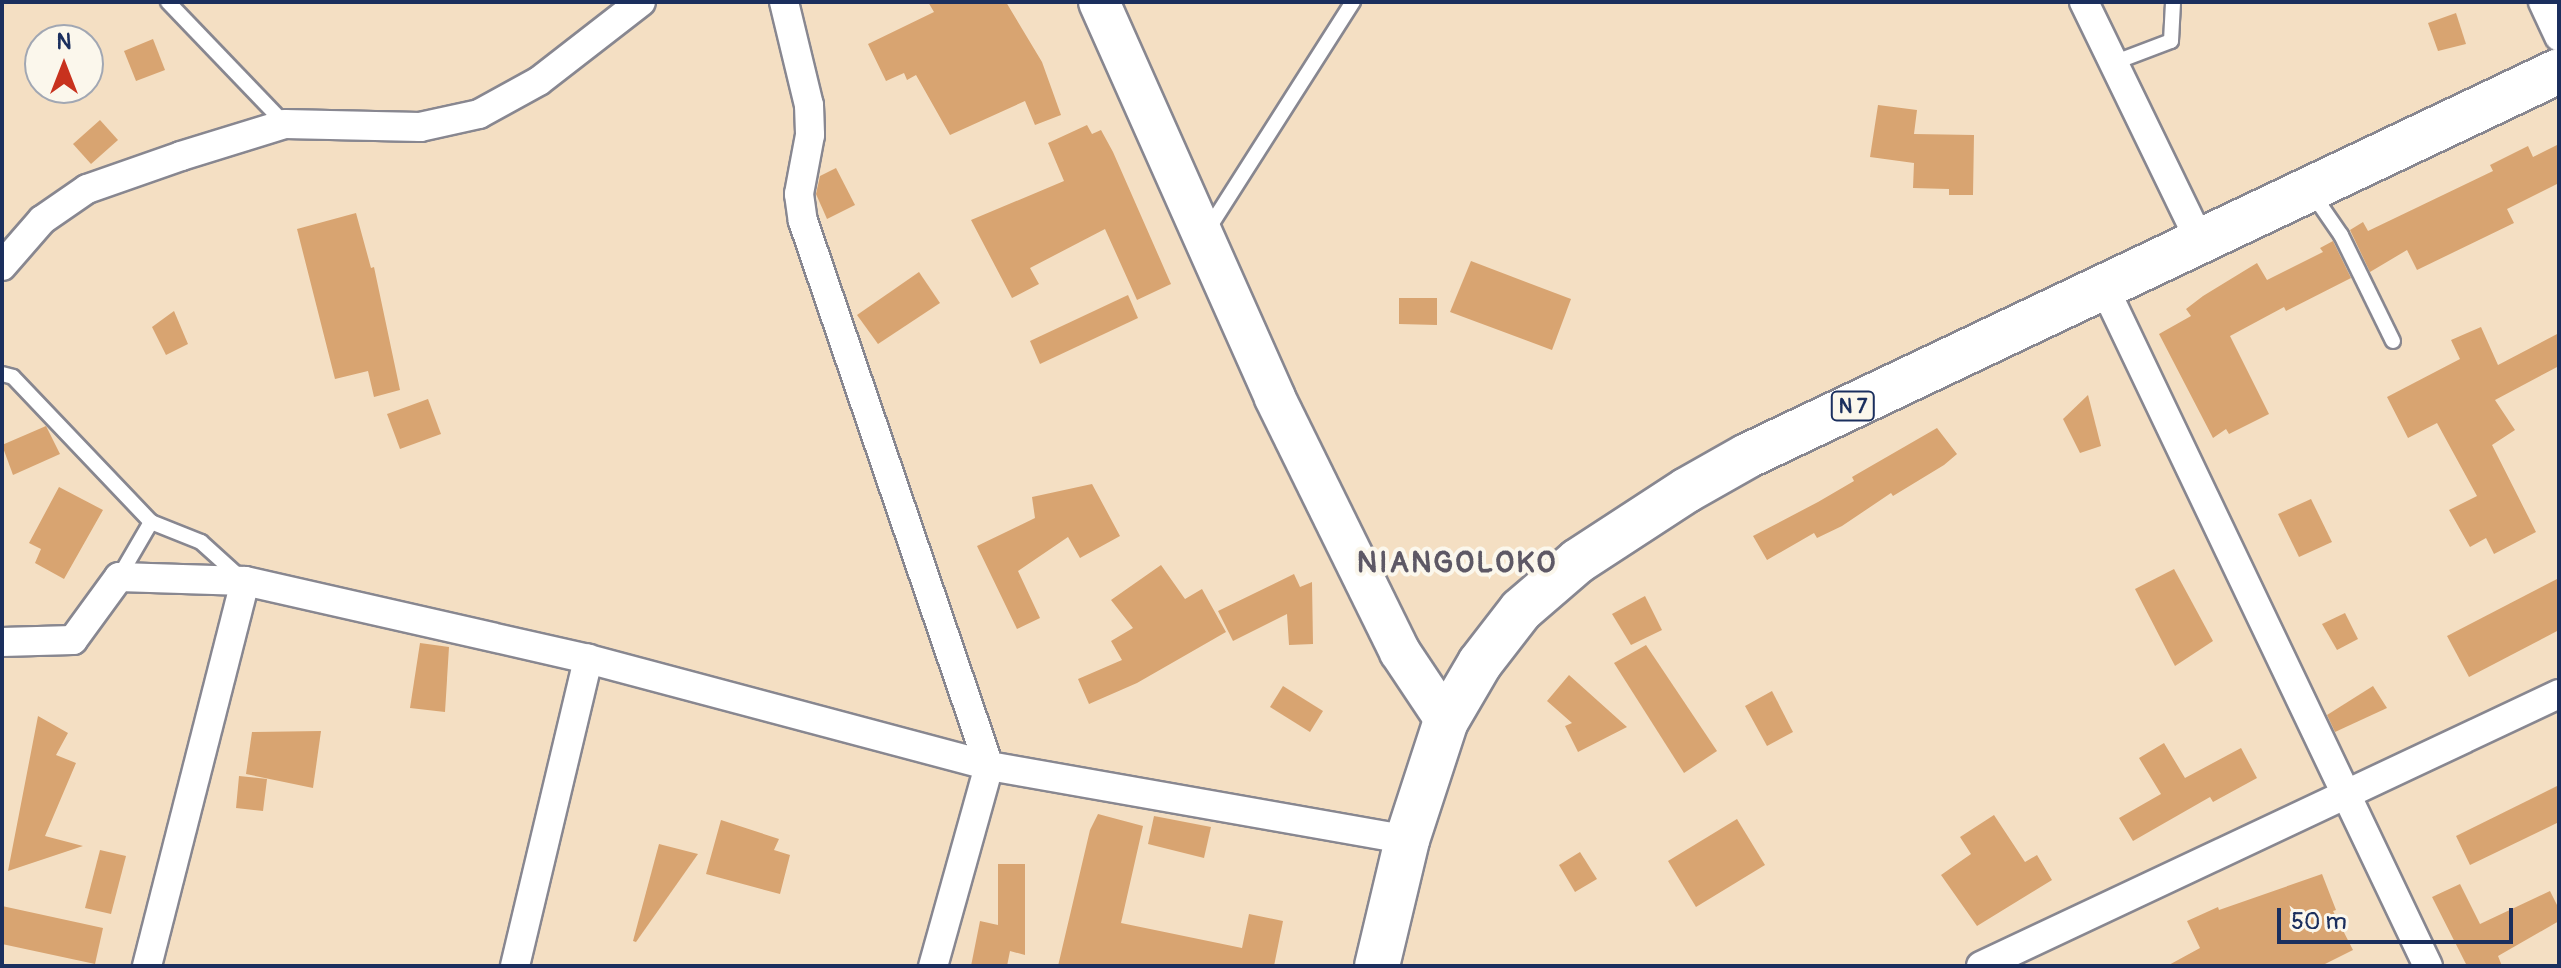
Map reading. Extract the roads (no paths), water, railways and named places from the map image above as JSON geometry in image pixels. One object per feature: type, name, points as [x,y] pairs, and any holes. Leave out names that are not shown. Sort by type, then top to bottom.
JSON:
[{"type":"highway","name":"N 7","points":[[1377,966],[1407,840],[1446,721],[1480,663],[1521,610],[1578,561],[1687,490],[1747,456],[2559,71]]},
{"type":"main road","points":[[1099,2],[1202,240],[1400,652],[1446,721]]},
{"type":"street","points":[[2,266],[42,220],[87,189],[285,124],[420,127],[479,114],[539,81],[641,2]]},
{"type":"street","points":[[784,2],[809,105],[810,135],[799,194],[803,221],[989,766],[933,966]]},
{"type":"street","points":[[2084,2],[2200,241]]},
{"type":"street","points":[[2543,2],[2559,37]]},
{"type":"street","points":[[2104,287],[2428,966]]},
{"type":"street","points":[[2,642],[73,640],[119,577],[245,581],[588,659],[989,766],[1407,840]]},
{"type":"street","points":[[147,966],[245,581]]},
{"type":"street","points":[[515,966],[588,659]]},
{"type":"street","points":[[1981,966],[2559,694]]},
{"type":"lane","points":[[168,2],[285,124]]},
{"type":"lane","points":[[1202,240],[1353,2]]},
{"type":"lane","points":[[2113,63],[2171,41],[2173,2]]},
{"type":"lane","points":[[2309,189],[2341,235],[2393,341]]},
{"type":"lane","points":[[2,374],[13,377],[151,522],[201,542],[245,581]]},
{"type":"lane","points":[[119,577],[151,522]]},
{"type":"district","name":"NIANGOLOKO","points":[[1457,563]]}]
